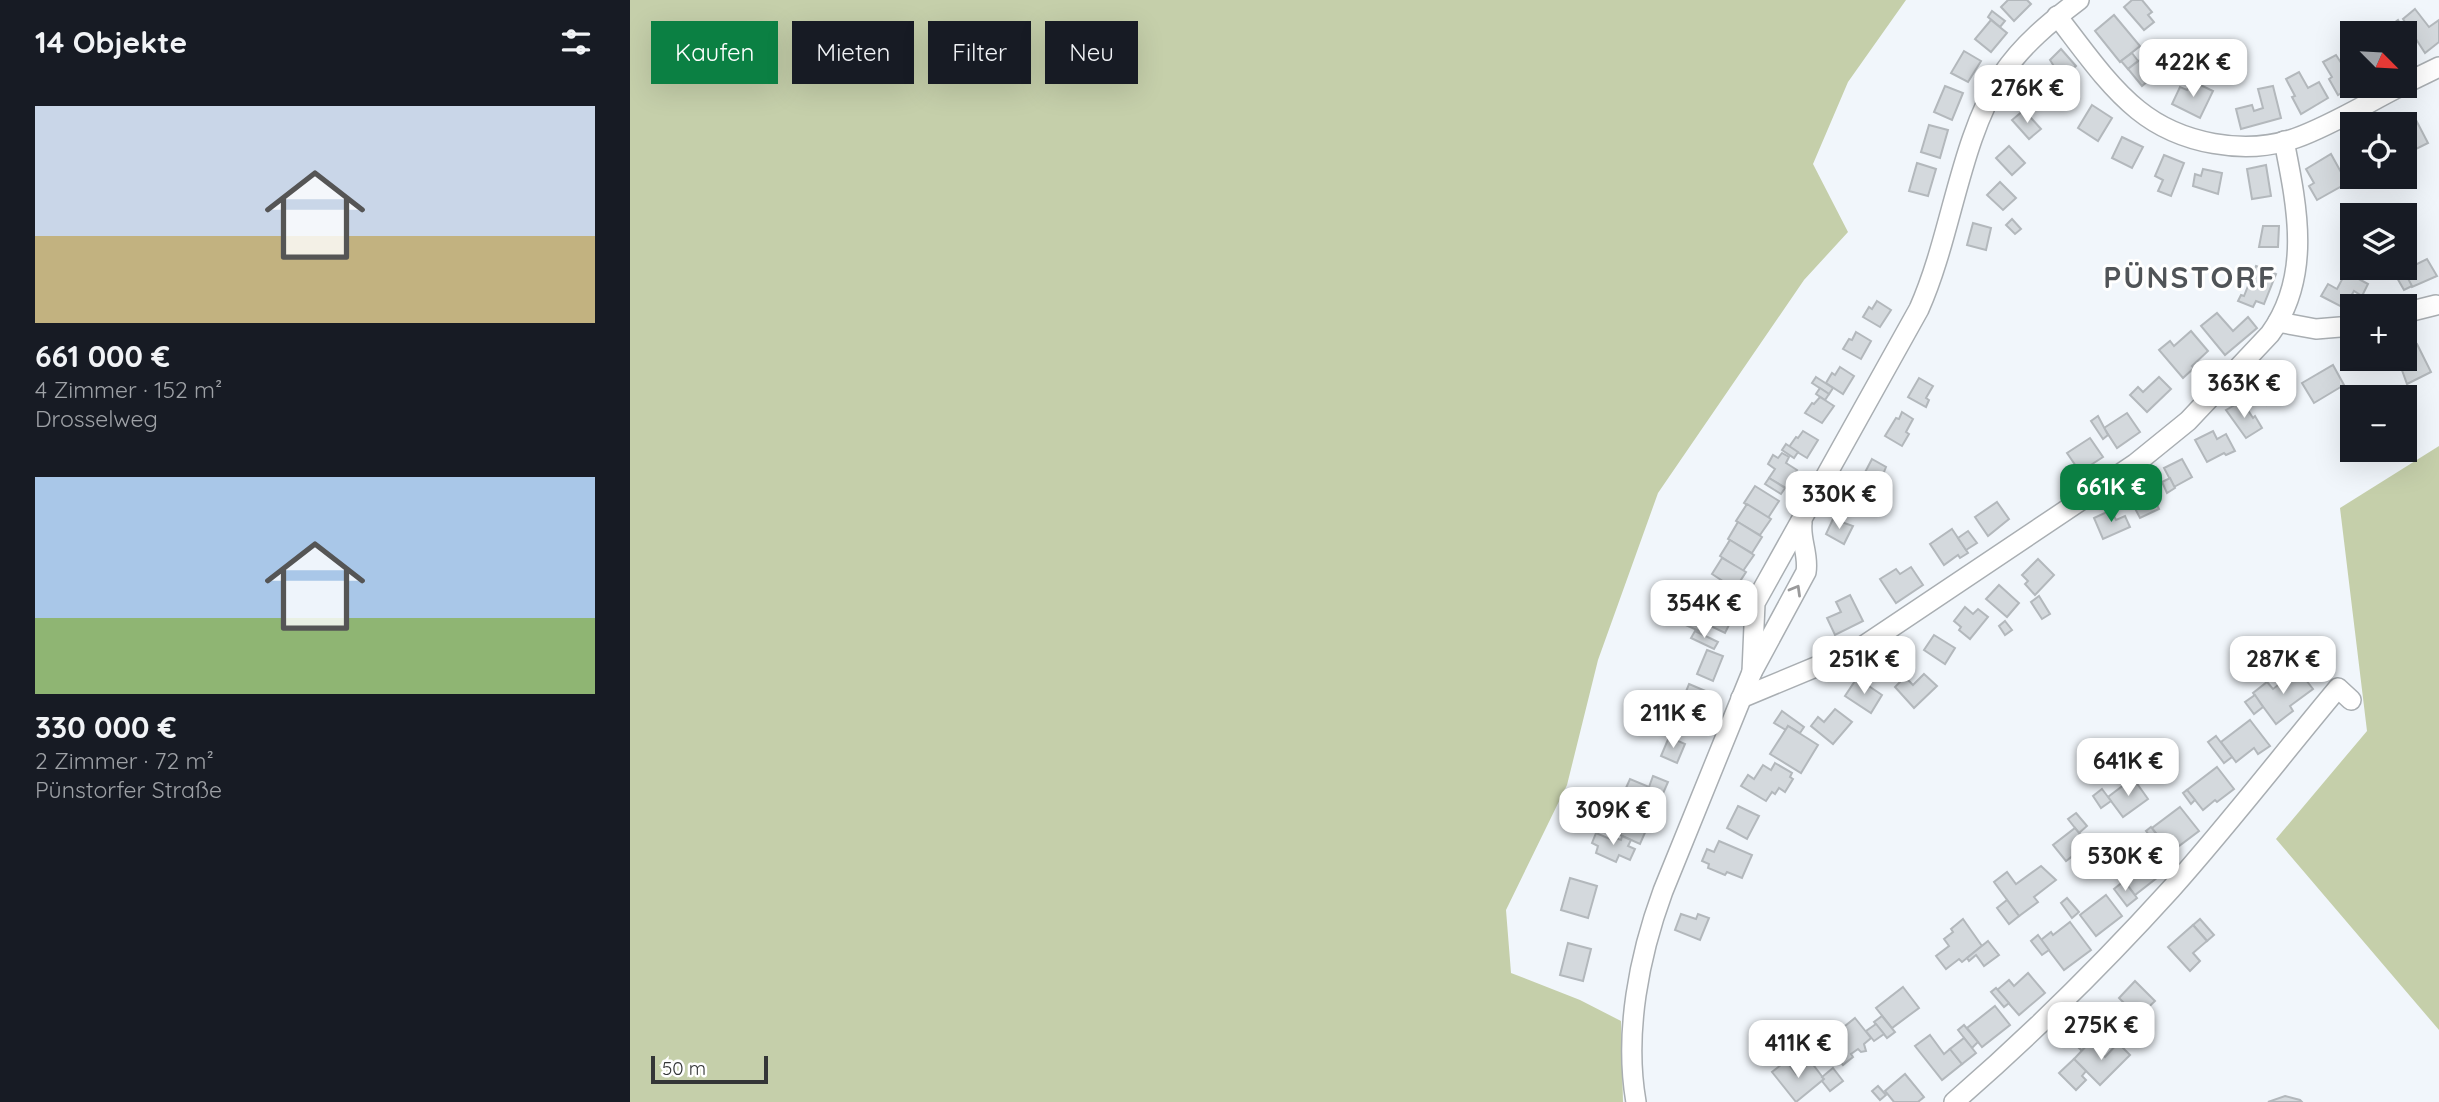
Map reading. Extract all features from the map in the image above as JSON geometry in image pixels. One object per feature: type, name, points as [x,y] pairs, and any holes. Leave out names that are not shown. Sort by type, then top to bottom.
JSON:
[{"type":"street","points":[[1752,672],[1755,603],[1919,309],[1936,269],[1974,136],[1995,87],[2023,48],[2057,16],[2079,0]]},
{"type":"street","points":[[2057,16],[2126,99],[2154,121],[2181,134],[2216,145],[2256,146],[2284,141],[2310,132],[2377,98]]},
{"type":"street","points":[[2417,78],[2439,67]]},
{"type":"street","points":[[1741,698],[1859,649],[2135,464],[2188,421],[2258,348],[2278,322],[2294,276],[2299,240],[2297,206],[2284,141]]},
{"type":"street","points":[[2417,310],[2436,305]]},
{"type":"street","points":[[2278,322],[2316,329],[2340,328]]},
{"type":"street","points":[[1636,1102],[1633,1071],[1636,1002],[1651,925],[1752,672],[1806,572],[1801,539],[1803,518]]},
{"type":"street","points":[[1954,1102],[2008,1055],[2172,888],[2338,688],[2351,700]]},
{"type":"green space","points":[[630,0],[1906,0],[1848,82],[1813,164],[1848,232],[1804,280],[1658,493],[1598,660],[1567,785],[1506,910],[1511,973],[1580,1000],[1621,1021],[1623,1102],[630,1102]]},
{"type":"green space","points":[[2439,446],[2439,1030],[2276,839],[2367,731],[2340,508]]},
{"type":"building","points":[[2008,0],[2027,0],[2031,4],[2014,21],[2001,7]]},
{"type":"building","points":[[2132,0],[2142,0],[2152,12],[2148,15],[2154,22],[2144,30],[2124,7]]},
{"type":"building","points":[[2415,9],[2429,27],[2439,20],[2439,42],[2425,53],[2417,41],[2417,21],[2403,19]]},
{"type":"building","points":[[1992,11],[2005,21],[2000,27],[1988,17]]},
{"type":"building","points":[[2114,15],[2140,46],[2120,62],[2095,31]]},
{"type":"building","points":[[1991,20],[2007,33],[1991,52],[1975,39]]},
{"type":"building","points":[[2061,49],[2076,66],[2062,79],[2050,60]]},
{"type":"building","points":[[1964,51],[1981,61],[1968,82],[1951,73]]},
{"type":"building","points":[[2132,53],[2138,61],[2128,69],[2121,61]]},
{"type":"building","points":[[2336,55],[2340,61],[2338,95],[2329,79],[2332,77],[2323,62]]},
{"type":"building","points":[[2141,59],[2155,75],[2142,86],[2128,69]]},
{"type":"building","points":[[2299,72],[2308,88],[2319,82],[2328,98],[2301,114],[2286,79]]},
{"type":"building","points":[[2040,77],[2055,94],[2040,108],[2024,91]]},
{"type":"building","points":[[2192,81],[2213,91],[2200,118],[2172,104],[2180,87],[2187,90]]},
{"type":"building","points":[[1945,86],[1963,93],[1952,120],[1934,112]]},
{"type":"building","points":[[2273,86],[2281,118],[2241,129],[2236,109],[2252,105],[2254,111],[2263,108],[2258,89]]},
{"type":"building","points":[[2092,105],[2112,118],[2098,141],[2078,128]]},
{"type":"building","points":[[2024,110],[2041,129],[2029,139],[2012,120]]},
{"type":"building","points":[[2417,122],[2428,143],[2417,148]]},
{"type":"building","points":[[1929,125],[1948,130],[1940,158],[1921,152]]},
{"type":"building","points":[[2122,137],[2143,147],[2132,168],[2112,158]]},
{"type":"building","points":[[2009,146],[2025,163],[2012,175],[1996,158]]},
{"type":"building","points":[[2331,154],[2340,170],[2340,187],[2317,200],[2309,186],[2314,183],[2306,169]]},
{"type":"building","points":[[2164,155],[2184,163],[2171,196],[2158,191],[2163,180],[2155,176]]},
{"type":"building","points":[[1917,163],[1936,169],[1928,196],[1909,191]]},
{"type":"building","points":[[2266,165],[2271,196],[2252,199],[2247,169]]},
{"type":"building","points":[[2203,169],[2222,173],[2218,194],[2193,186],[2195,174],[2201,176]]},
{"type":"building","points":[[2000,182],[2016,198],[2003,210],[1987,195]]},
{"type":"building","points":[[2012,219],[2021,229],[2015,234],[2006,225]]},
{"type":"building","points":[[1973,223],[1991,228],[1986,250],[1967,245]]},
{"type":"building","points":[[2263,226],[2279,226],[2278,247],[2259,247]]},
{"type":"building","points":[[2427,259],[2437,276],[2412,287],[2408,280],[2417,280],[2417,264]]},
{"type":"building","points":[[2256,266],[2276,274],[2264,304],[2256,301],[2253,307],[2238,301],[2241,295],[2244,296]]},
{"type":"building","points":[[2342,280],[2361,280],[2368,284],[2363,294],[2354,291],[2352,294],[2340,294],[2340,306],[2321,296],[2328,284],[2337,289]]},
{"type":"building","points":[[2398,280],[2409,280],[2412,286],[2404,290]]},
{"type":"building","points":[[1877,301],[1891,310],[1880,327],[1863,317]]},
{"type":"building","points":[[2217,313],[2233,331],[2248,317],[2257,328],[2225,355],[2201,326]]},
{"type":"building","points":[[2191,331],[2208,351],[2183,378],[2159,350],[2170,341],[2174,346]]},
{"type":"building","points":[[1856,332],[1871,341],[1861,359],[1843,349]]},
{"type":"building","points":[[2417,344],[2431,372],[2407,384],[2402,371],[2417,371]]},
{"type":"building","points":[[2333,365],[2344,385],[2314,403],[2302,383]]},
{"type":"building","points":[[1840,367],[1854,376],[1843,394],[1826,383]]},
{"type":"building","points":[[2268,376],[2281,397],[2267,405],[2255,384]]},
{"type":"building","points":[[1816,377],[1833,388],[1829,394],[1812,383]]},
{"type":"building","points":[[2159,377],[2171,389],[2147,412],[2130,395],[2138,387],[2143,392]]},
{"type":"building","points":[[1919,378],[1933,386],[1926,398],[1929,400],[1926,407],[1908,397]]},
{"type":"building","points":[[1820,388],[1829,394],[1825,400],[1816,394]]},
{"type":"building","points":[[1820,397],[1834,406],[1822,423],[1805,413]]},
{"type":"building","points":[[2242,401],[2262,428],[2246,438],[2226,410]]},
{"type":"building","points":[[1902,412],[1913,419],[1902,446],[1885,436]]},
{"type":"building","points":[[2127,413],[2140,432],[2117,448],[2104,428]]},
{"type":"building","points":[[2098,416],[2108,435],[2103,439],[2091,421]]},
{"type":"building","points":[[1803,431],[1818,440],[1807,458],[1789,447]]},
{"type":"building","points":[[2213,431],[2217,439],[2226,434],[2235,451],[2226,455],[2224,453],[2207,462],[2195,440]]},
{"type":"building","points":[[2090,438],[2103,457],[2080,472],[2067,453]]},
{"type":"building","points":[[1786,444],[1798,452],[1794,458],[1782,450]]},
{"type":"building","points":[[1782,453],[1789,457],[1786,463],[1797,470],[1786,488],[1769,478],[1775,469],[1768,464],[1773,455],[1778,458]]},
{"type":"building","points":[[1872,459],[1886,467],[1878,487],[1862,478]]},
{"type":"building","points":[[2182,459],[2192,477],[2174,487],[2164,468]]},
{"type":"building","points":[[1769,478],[1785,488],[1781,494],[1765,484]]},
{"type":"building","points":[[2170,478],[2175,488],[2167,493],[2162,482]]},
{"type":"building","points":[[1755,486],[1779,501],[1768,518],[1744,503]]},
{"type":"building","points":[[2149,487],[2159,509],[2140,518],[2129,497]]},
{"type":"building","points":[[1997,502],[2009,519],[1988,536],[1975,517]]},
{"type":"building","points":[[1747,504],[1771,519],[1760,535],[1736,521]]},
{"type":"building","points":[[2111,510],[2116,520],[2125,516],[2130,527],[2103,539],[2094,518]]},
{"type":"building","points":[[1833,519],[1853,526],[1844,544],[1826,534]]},
{"type":"building","points":[[1738,522],[1762,537],[1752,553],[1728,539]]},
{"type":"building","points":[[1952,529],[1968,553],[1960,558],[1958,555],[1944,565],[1930,544]]},
{"type":"building","points":[[1968,531],[1977,543],[1966,550],[1958,538]]},
{"type":"building","points":[[1730,540],[1754,555],[1743,571],[1720,556]]},
{"type":"building","points":[[1722,558],[1746,572],[1735,589],[1712,574]]},
{"type":"building","points":[[2038,559],[2054,575],[2035,595],[2025,584],[2028,581],[2022,575]]},
{"type":"building","points":[[1911,567],[1923,585],[1896,603],[1880,579],[1896,569],[1900,574]]},
{"type":"building","points":[[1999,585],[2019,603],[2007,617],[1986,599]]},
{"type":"building","points":[[1850,595],[1863,621],[1835,635],[1827,618],[1841,612],[1836,602]]},
{"type":"building","points":[[2039,596],[2050,614],[2042,619],[2031,602]]},
{"type":"building","points":[[1703,600],[1734,615],[1725,633],[1694,618]]},
{"type":"building","points":[[1965,607],[1973,614],[1978,609],[1988,617],[1970,639],[1959,630],[1961,627],[1954,621]]},
{"type":"building","points":[[1685,614],[1703,623],[1699,631],[1681,623]]},
{"type":"building","points":[[2005,621],[2012,630],[2005,635],[1999,626]]},
{"type":"building","points":[[1695,631],[1718,642],[1714,649],[1691,638]]},
{"type":"building","points":[[1934,635],[1955,648],[1945,664],[1924,650]]},
{"type":"building","points":[[1707,650],[1723,656],[1713,681],[1697,674]]},
{"type":"building","points":[[2298,670],[2313,689],[2290,706],[2293,711],[2276,724],[2253,693],[2267,682],[2273,689]]},
{"type":"building","points":[[1924,674],[1937,686],[1914,708],[1895,687],[1905,677],[1913,685]]},
{"type":"building","points":[[1857,678],[1882,695],[1871,713],[1845,696]]},
{"type":"building","points":[[1689,684],[1708,692],[1694,724],[1676,716]]},
{"type":"building","points":[[2255,695],[2263,707],[2254,714],[2245,702]]},
{"type":"building","points":[[1835,709],[1852,722],[1833,744],[1811,726],[1818,717],[1824,722]]},
{"type":"building","points":[[1782,711],[1804,727],[1800,733],[1788,726],[1786,730],[1774,723]]},
{"type":"building","points":[[1670,713],[1686,720],[1683,726],[1667,719]]},
{"type":"building","points":[[2250,720],[2270,746],[2258,754],[2254,748],[2236,762],[2221,742]]},
{"type":"building","points":[[1788,726],[1818,745],[1801,773],[1770,754]]},
{"type":"building","points":[[2216,736],[2232,757],[2224,763],[2208,742]]},
{"type":"building","points":[[1669,737],[1685,744],[1677,763],[1661,756]]},
{"type":"building","points":[[1775,763],[1792,773],[1790,777],[1793,779],[1785,792],[1779,788],[1775,794],[1772,792],[1766,801],[1741,786],[1748,775],[1754,779],[1763,765],[1771,770]]},
{"type":"building","points":[[2217,767],[2234,789],[2203,810],[2187,790]]},
{"type":"building","points":[[1653,776],[1668,782],[1658,805],[1625,790],[1630,779],[1649,787]]},
{"type":"building","points":[[2133,778],[2148,799],[2123,817],[2108,797]]},
{"type":"building","points":[[2102,789],[2111,801],[2101,808],[2093,796]]},
{"type":"building","points":[[2187,790],[2195,800],[2191,804],[2183,793]]},
{"type":"building","points":[[1643,798],[1655,803],[1652,812],[1640,807]]},
{"type":"building","points":[[1738,806],[1759,816],[1747,839],[1727,828]]},
{"type":"building","points":[[1640,807],[1652,812],[1649,818],[1637,813]]},
{"type":"building","points":[[2180,807],[2199,831],[2171,852],[2152,828]]},
{"type":"building","points":[[1631,810],[1651,819],[1640,844],[1620,835]]},
{"type":"building","points":[[2076,813],[2087,826],[2079,833],[2068,819]]},
{"type":"building","points":[[2151,827],[2162,842],[2157,845],[2146,831]]},
{"type":"building","points":[[2075,828],[2088,844],[2066,861],[2053,845]]},
{"type":"building","points":[[1596,833],[1612,840],[1613,837],[1621,840],[1622,836],[1631,840],[1628,846],[1635,849],[1630,860],[1619,855],[1616,862],[1596,853],[1598,846],[1592,843]]},
{"type":"building","points":[[1719,841],[1752,855],[1742,878],[1708,868],[1709,864],[1702,861],[1707,849],[1714,852]]},
{"type":"building","points":[[2143,857],[2158,877],[2135,895],[2120,875]]},
{"type":"building","points":[[2041,866],[2056,880],[2034,897],[2038,902],[2019,916],[1994,882],[2007,872],[2016,884]]},
{"type":"building","points":[[1570,878],[1597,886],[1588,918],[1561,910]]},
{"type":"building","points":[[2124,881],[2137,898],[2127,906],[2114,889]]},
{"type":"building","points":[[2106,895],[2122,916],[2096,936],[2080,915]]},
{"type":"building","points":[[2067,898],[2079,912],[2072,918],[2061,903]]},
{"type":"building","points":[[2007,900],[2019,916],[2009,924],[1997,908]]},
{"type":"building","points":[[1681,914],[1696,919],[1698,914],[1709,918],[1700,940],[1675,930]]},
{"type":"building","points":[[1963,919],[1982,946],[1962,962],[1959,959],[1946,969],[1936,956],[1949,946],[1944,939]]},
{"type":"building","points":[[2200,919],[2214,935],[2207,941],[2193,925]]},
{"type":"building","points":[[2070,922],[2091,950],[2064,970],[2041,940]]},
{"type":"building","points":[[2193,925],[2207,941],[2193,953],[2200,961],[2190,971],[2168,947]]},
{"type":"building","points":[[2038,935],[2049,950],[2042,955],[2031,941]]},
{"type":"building","points":[[1988,941],[1999,955],[1984,966],[1976,955],[1969,961],[1967,958]]},
{"type":"building","points":[[1568,943],[1591,949],[1583,981],[1560,975]]},
{"type":"building","points":[[2028,973],[2045,993],[2019,1015],[1997,990],[2009,980],[2014,986]]},
{"type":"building","points":[[2135,981],[2155,1001],[2138,1017],[2119,998]]},
{"type":"building","points":[[1903,987],[1919,1008],[1892,1028],[1876,1008]]},
{"type":"building","points":[[1996,988],[2009,1003],[2004,1007],[1991,992]]},
{"type":"building","points":[[1995,1006],[2010,1025],[1982,1047],[1967,1028]]},
{"type":"building","points":[[2102,1006],[2114,1019],[2082,1051],[2070,1039]]},
{"type":"building","points":[[1882,1016],[1895,1032],[1887,1038],[1874,1022]]},
{"type":"building","points":[[2137,1016],[2149,1025],[2139,1034],[2129,1024]]},
{"type":"building","points":[[1855,1018],[1871,1038],[1864,1044],[1866,1051],[1861,1052],[1858,1049],[1843,1065],[1823,1039],[1833,1031],[1835,1034]]},
{"type":"building","points":[[1876,1024],[1884,1034],[1874,1041],[1866,1031]]},
{"type":"building","points":[[1964,1025],[1978,1042],[1972,1048],[1958,1030]]},
{"type":"building","points":[[1930,1035],[1944,1054],[1950,1049],[1962,1064],[1942,1080],[1915,1046]]},
{"type":"building","points":[[1964,1038],[1976,1053],[1962,1064],[1950,1049]]},
{"type":"building","points":[[2090,1042],[2105,1057],[2118,1043],[2130,1055],[2100,1085],[2074,1059]]},
{"type":"building","points":[[2074,1059],[2086,1071],[2082,1076],[2086,1080],[2076,1090],[2059,1073]]},
{"type":"building","points":[[1786,1061],[1796,1074],[1811,1062],[1824,1079],[1796,1102],[1772,1072]]},
{"type":"building","points":[[1833,1068],[1843,1081],[1830,1091],[1822,1077]]},
{"type":"building","points":[[1905,1074],[1924,1097],[1918,1102],[1894,1102],[1885,1091]]},
{"type":"building","points":[[1878,1086],[1886,1095],[1880,1100],[1872,1091]]},
{"type":"building","points":[[2285,1096],[2302,1102],[2268,1102]]},
{"type":"district","name":"PÜNSTORF","points":[[2190,278]]}]
